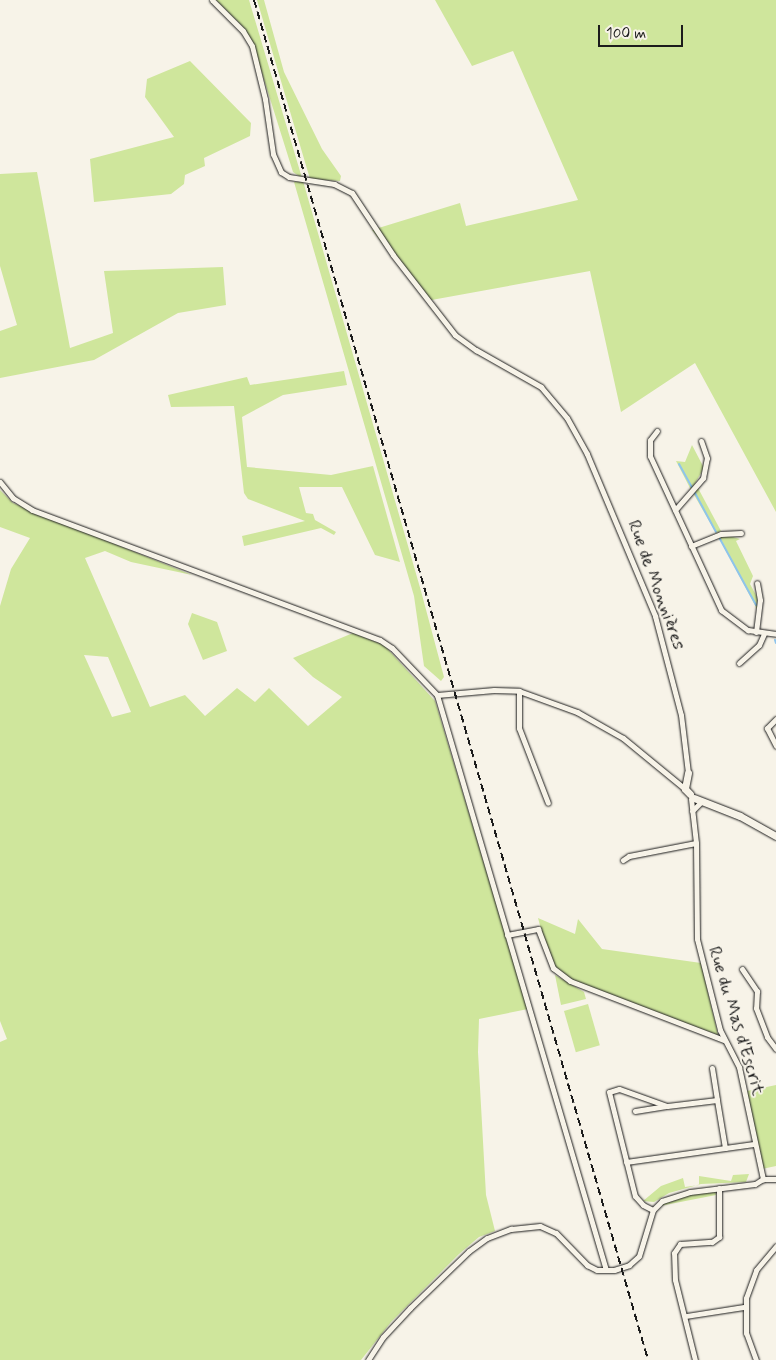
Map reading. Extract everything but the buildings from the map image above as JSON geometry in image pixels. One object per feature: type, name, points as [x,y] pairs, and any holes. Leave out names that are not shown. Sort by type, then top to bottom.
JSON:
[{"type":"street","name":"Rue de Monnières","points":[[212,0],[252,46],[265,99],[273,154],[281,172],[289,178],[334,184],[352,193],[393,255],[455,335],[476,350],[542,386],[558,405],[582,443],[655,616],[681,715],[690,795]]},
{"type":"street","points":[[657,431],[650,440],[650,456],[721,610],[740,626],[764,634],[776,634]]},
{"type":"street","points":[[675,510],[702,478],[706,458],[701,441]]},
{"type":"street","points":[[0,482],[13,498],[32,510],[386,643],[437,695],[507,935],[531,1008],[606,1270]]},
{"type":"street","points":[[691,546],[721,534],[741,533]]},
{"type":"street","points":[[756,632],[760,600],[757,584]]},
{"type":"street","points":[[739,663],[759,644],[764,634]]},
{"type":"street","points":[[437,695],[519,691],[604,726],[690,795],[740,816],[776,836]]},
{"type":"street","points":[[519,691],[519,728],[548,803]]},
{"type":"street","points":[[776,719],[767,728],[776,746]]},
{"type":"street","points":[[676,782],[687,775]]},
{"type":"street","name":"Rue du Mas d'Escrit","points":[[690,795],[696,843],[697,939],[724,1040],[737,1062],[763,1178]]},
{"type":"street","points":[[692,811],[702,801]]},
{"type":"street","points":[[623,860],[629,856],[696,843]]},
{"type":"street","points":[[507,935],[538,929],[553,968],[570,981],[724,1040]]},
{"type":"street","points":[[742,969],[757,991],[756,1008],[767,1037],[776,1049]]},
{"type":"street","points":[[712,1068],[725,1148]]},
{"type":"street","points":[[653,1210],[643,1205],[634,1196],[608,1092],[619,1088],[665,1106]]},
{"type":"street","points":[[635,1111],[718,1100]]},
{"type":"street","points":[[626,1162],[754,1144]]},
{"type":"street","points":[[368,1360],[382,1337],[410,1308],[469,1251],[498,1234],[522,1226],[546,1228],[556,1233],[587,1265],[606,1270],[622,1268],[635,1261],[644,1244],[653,1210],[672,1196],[755,1184],[763,1178],[776,1179]]},
{"type":"street","points":[[694,1360],[686,1316],[675,1280],[674,1252],[680,1244],[712,1242],[719,1237],[719,1188]]},
{"type":"street","points":[[756,1360],[748,1341],[744,1307],[752,1278],[776,1246]]},
{"type":"street","points":[[686,1316],[744,1307]]},
{"type":"green space","points":[[216,0],[249,0],[302,178],[293,172],[252,41],[244,28]]},
{"type":"green space","points":[[257,0],[264,0],[284,72],[322,149],[341,176],[340,181],[310,179]]},
{"type":"green space","points":[[435,0],[776,0],[776,512],[695,363],[621,412],[590,271],[426,301],[372,230],[460,203],[466,226],[578,200],[513,51],[472,66]]},
{"type":"green space","points":[[190,61],[251,123],[250,136],[204,158],[205,166],[185,175],[184,184],[171,194],[94,202],[90,159],[174,137],[145,97],[147,79]]},
{"type":"green space","points":[[37,172],[70,348],[113,333],[104,271],[223,267],[226,305],[178,313],[94,360],[0,378],[0,331],[17,325],[0,266],[0,174]]},
{"type":"green space","points":[[303,181],[421,591],[444,677],[441,681],[424,666],[414,596],[294,182]]},
{"type":"green space","points":[[344,371],[347,385],[283,395],[242,417],[247,467],[331,475],[373,466],[400,562],[375,555],[342,487],[299,487],[306,513],[313,514],[315,520],[336,532],[334,535],[321,528],[244,546],[242,536],[305,521],[248,499],[244,493],[234,406],[171,407],[168,395],[247,377],[250,385]]},
{"type":"green space","points":[[692,445],[704,468],[691,490],[676,461],[685,462]]},
{"type":"green space","points":[[698,488],[721,531],[716,533],[693,493]]},
{"type":"green space","points":[[0,490],[13,503],[192,575],[131,562],[105,551],[85,558],[150,707],[185,695],[205,716],[237,688],[255,702],[269,688],[308,726],[342,697],[313,677],[293,658],[353,633],[384,645],[435,701],[528,1009],[479,1019],[478,1052],[486,1195],[495,1231],[479,1237],[459,1254],[391,1322],[361,1360],[0,1360],[0,1042],[7,1039],[0,1021],[0,606],[11,569],[30,538],[0,527]],"holes":[[[84,655],[108,657],[131,712],[112,717]]]},
{"type":"green space","points":[[726,535],[740,539],[736,541],[753,576],[750,584],[757,597],[758,611],[719,538]]},
{"type":"green space","points":[[192,613],[217,622],[227,651],[203,660],[188,624]]},
{"type":"green space","points":[[538,918],[575,934],[578,919],[602,949],[701,963],[718,1035],[596,991],[552,971]]},
{"type":"green space","points":[[555,975],[584,992],[586,999],[561,1005]]},
{"type":"green space","points":[[588,1004],[600,1045],[576,1052],[564,1011]]},
{"type":"green space","points":[[776,1085],[776,1166],[762,1169],[747,1091]]},
{"type":"green space","points":[[749,1174],[746,1182],[699,1185],[699,1176],[731,1181],[733,1175]]},
{"type":"green space","points":[[683,1178],[685,1187],[696,1185],[669,1193],[654,1202],[643,1201],[661,1186]]},
{"type":"green space","points":[[715,1191],[716,1195],[660,1206],[679,1196]]},
{"type":"waterway","points":[[679,464],[692,487]]},
{"type":"waterway","points":[[695,493],[716,532]]},
{"type":"waterway","points":[[720,539],[756,605]]},
{"type":"railway","points":[[254,0],[648,1360]]}]
